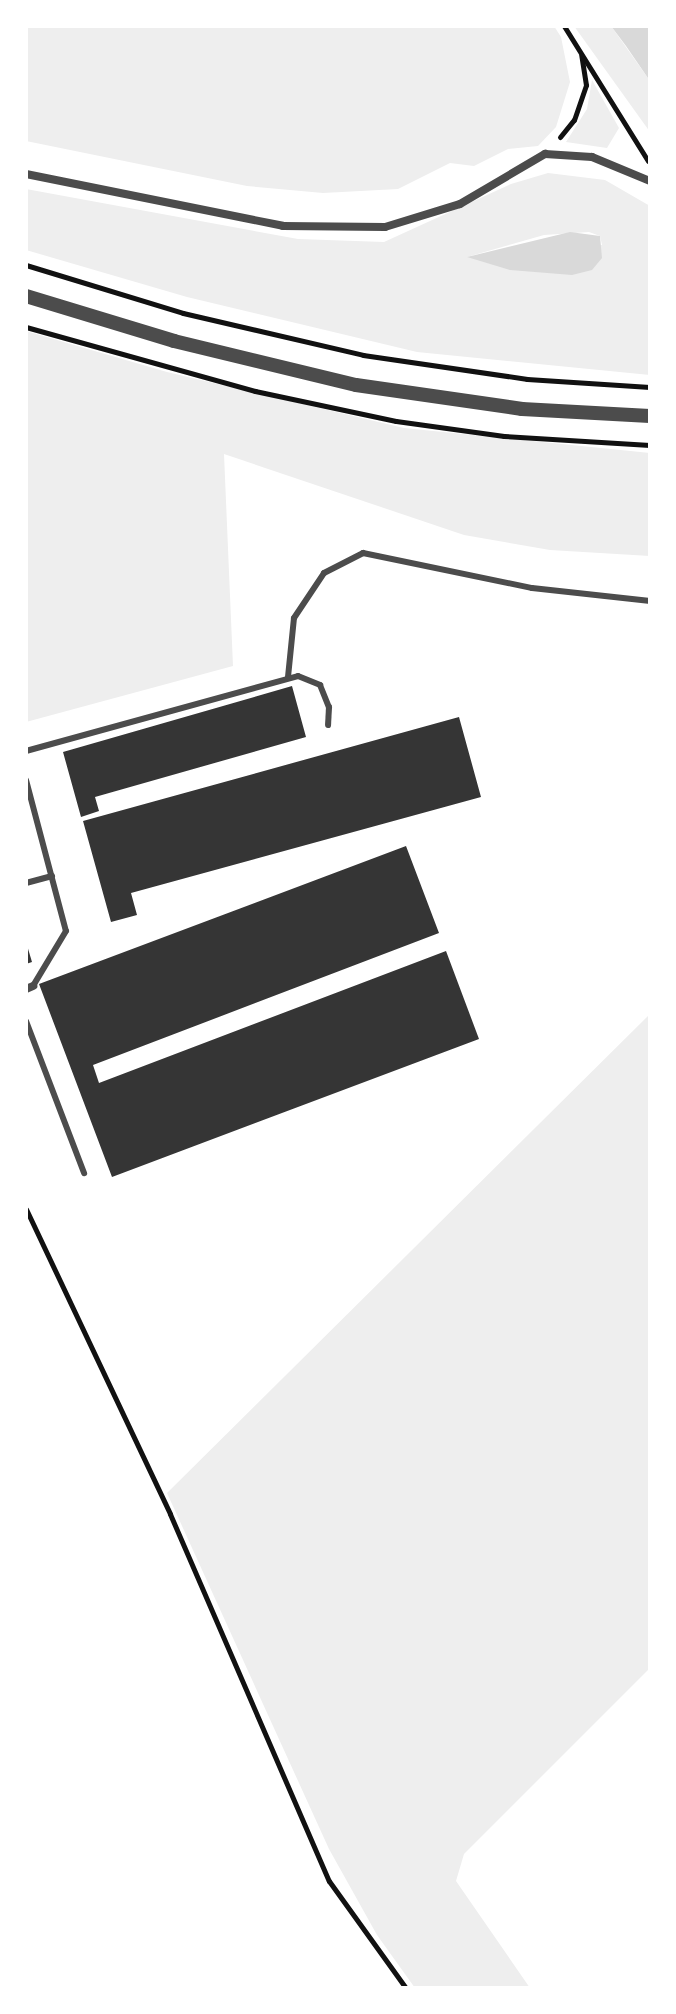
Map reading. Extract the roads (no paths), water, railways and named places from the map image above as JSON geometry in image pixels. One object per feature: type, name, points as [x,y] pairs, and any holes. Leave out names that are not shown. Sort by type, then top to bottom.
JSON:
[{"type":"street","points":[[26,174],[283,226],[385,227],[460,204],[545,154],[592,157],[650,181]]},
{"type":"street","points":[[26,296],[174,341],[356,385],[493,406],[650,416]]},
{"type":"lane","points":[[288,677],[294,618],[324,573],[363,553],[532,588],[650,601]]},
{"type":"lane","points":[[26,751],[298,676],[320,685],[329,707],[328,725]]},
{"type":"lane","points":[[26,780],[66,931],[30,987]]},
{"type":"lane","points":[[26,883],[52,876]]},
{"type":"lane","points":[[26,1021],[84,1173]]}]
